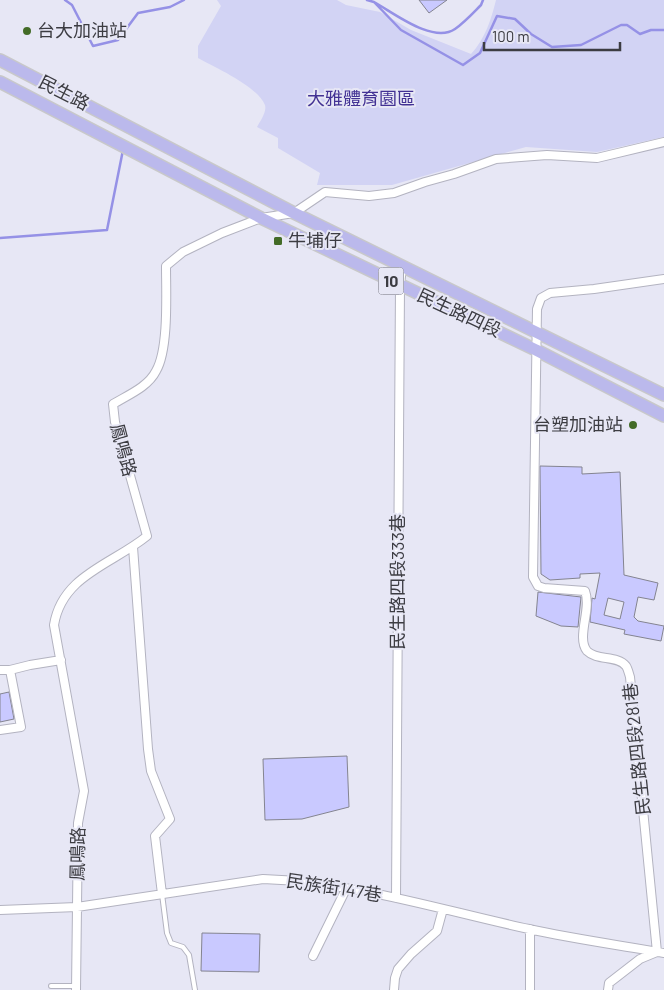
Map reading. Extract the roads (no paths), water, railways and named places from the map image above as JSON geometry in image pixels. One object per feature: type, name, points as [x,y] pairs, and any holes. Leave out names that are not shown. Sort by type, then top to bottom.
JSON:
[{"type":"main road","name":"民生路","points":[[0,60],[128,125]]},
{"type":"main road","name":"民生路","points":[[0,82],[120,143]]},
{"type":"main road","name":"民生路四段","points":[[128,125],[294,212],[664,395]]},
{"type":"main road","name":"民生路四段","points":[[120,143],[261,218],[536,350],[664,416]]},
{"type":"street","points":[[294,212],[325,192],[369,196],[394,193],[496,160],[547,155],[597,158],[664,142]]},
{"type":"street","name":"鳳鳴路","points":[[76,988],[78,823],[84,791],[64,686],[62,660],[54,625],[56,614],[63,599],[81,579],[133,547],[147,536],[115,422],[113,404],[140,388],[156,372],[163,352],[164,342],[166,266],[183,252],[261,218],[294,212]]},
{"type":"street","name":"民生路四段333巷","points":[[396,898],[400,286],[402,266]]},
{"type":"street","points":[[536,350],[537,309],[542,298],[550,293],[664,279]]},
{"type":"street","name":"民生路四段281巷","points":[[536,350],[533,577],[538,586],[544,588],[585,591],[588,599],[582,642],[586,650],[592,655],[619,662],[626,666],[630,678],[661,953]]},
{"type":"street","points":[[133,547],[148,750],[151,771],[170,819],[155,836],[162,894]]},
{"type":"street","points":[[0,670],[10,670],[62,660]]},
{"type":"street","points":[[0,730],[20,727],[10,670]]},
{"type":"street","name":"民族街147巷","points":[[0,910],[77,907],[263,879],[291,880],[396,898],[530,929],[661,953]]},
{"type":"street","points":[[313,956],[346,889]]},
{"type":"street","points":[[394,990],[398,970],[411,954],[437,931],[443,909]]},
{"type":"street","points":[[530,929],[530,990]]},
{"type":"street","points":[[608,990],[609,983],[640,959],[661,953]]},
{"type":"lane","points":[[162,894],[167,934],[171,943],[183,947],[189,955],[195,990]]},
{"type":"lane","points":[[51,986],[76,988]]},
{"type":"waterway","points":[[65,0],[72,5],[93,46],[118,40],[138,13],[170,7],[184,0]]},
{"type":"waterway","points":[[367,0],[374,2],[414,25],[436,33],[446,33],[455,29],[481,5],[483,0]]},
{"type":"waterway","points":[[374,2],[401,30],[463,65],[480,53],[497,16],[515,19],[531,34],[552,47],[581,45],[621,25],[627,25],[640,34],[651,30],[664,30]]},
{"type":"waterway","points":[[0,238],[107,230],[123,150]]},
{"type":"place","name":"台大加油站","points":[[27,31]]},
{"type":"place","name":"牛埔仔","points":[[278,241]]},
{"type":"place","name":"台塑加油站","points":[[633,425]]},
{"type":"park label","name":"大雅體育園區","points":[[361,99]]}]
